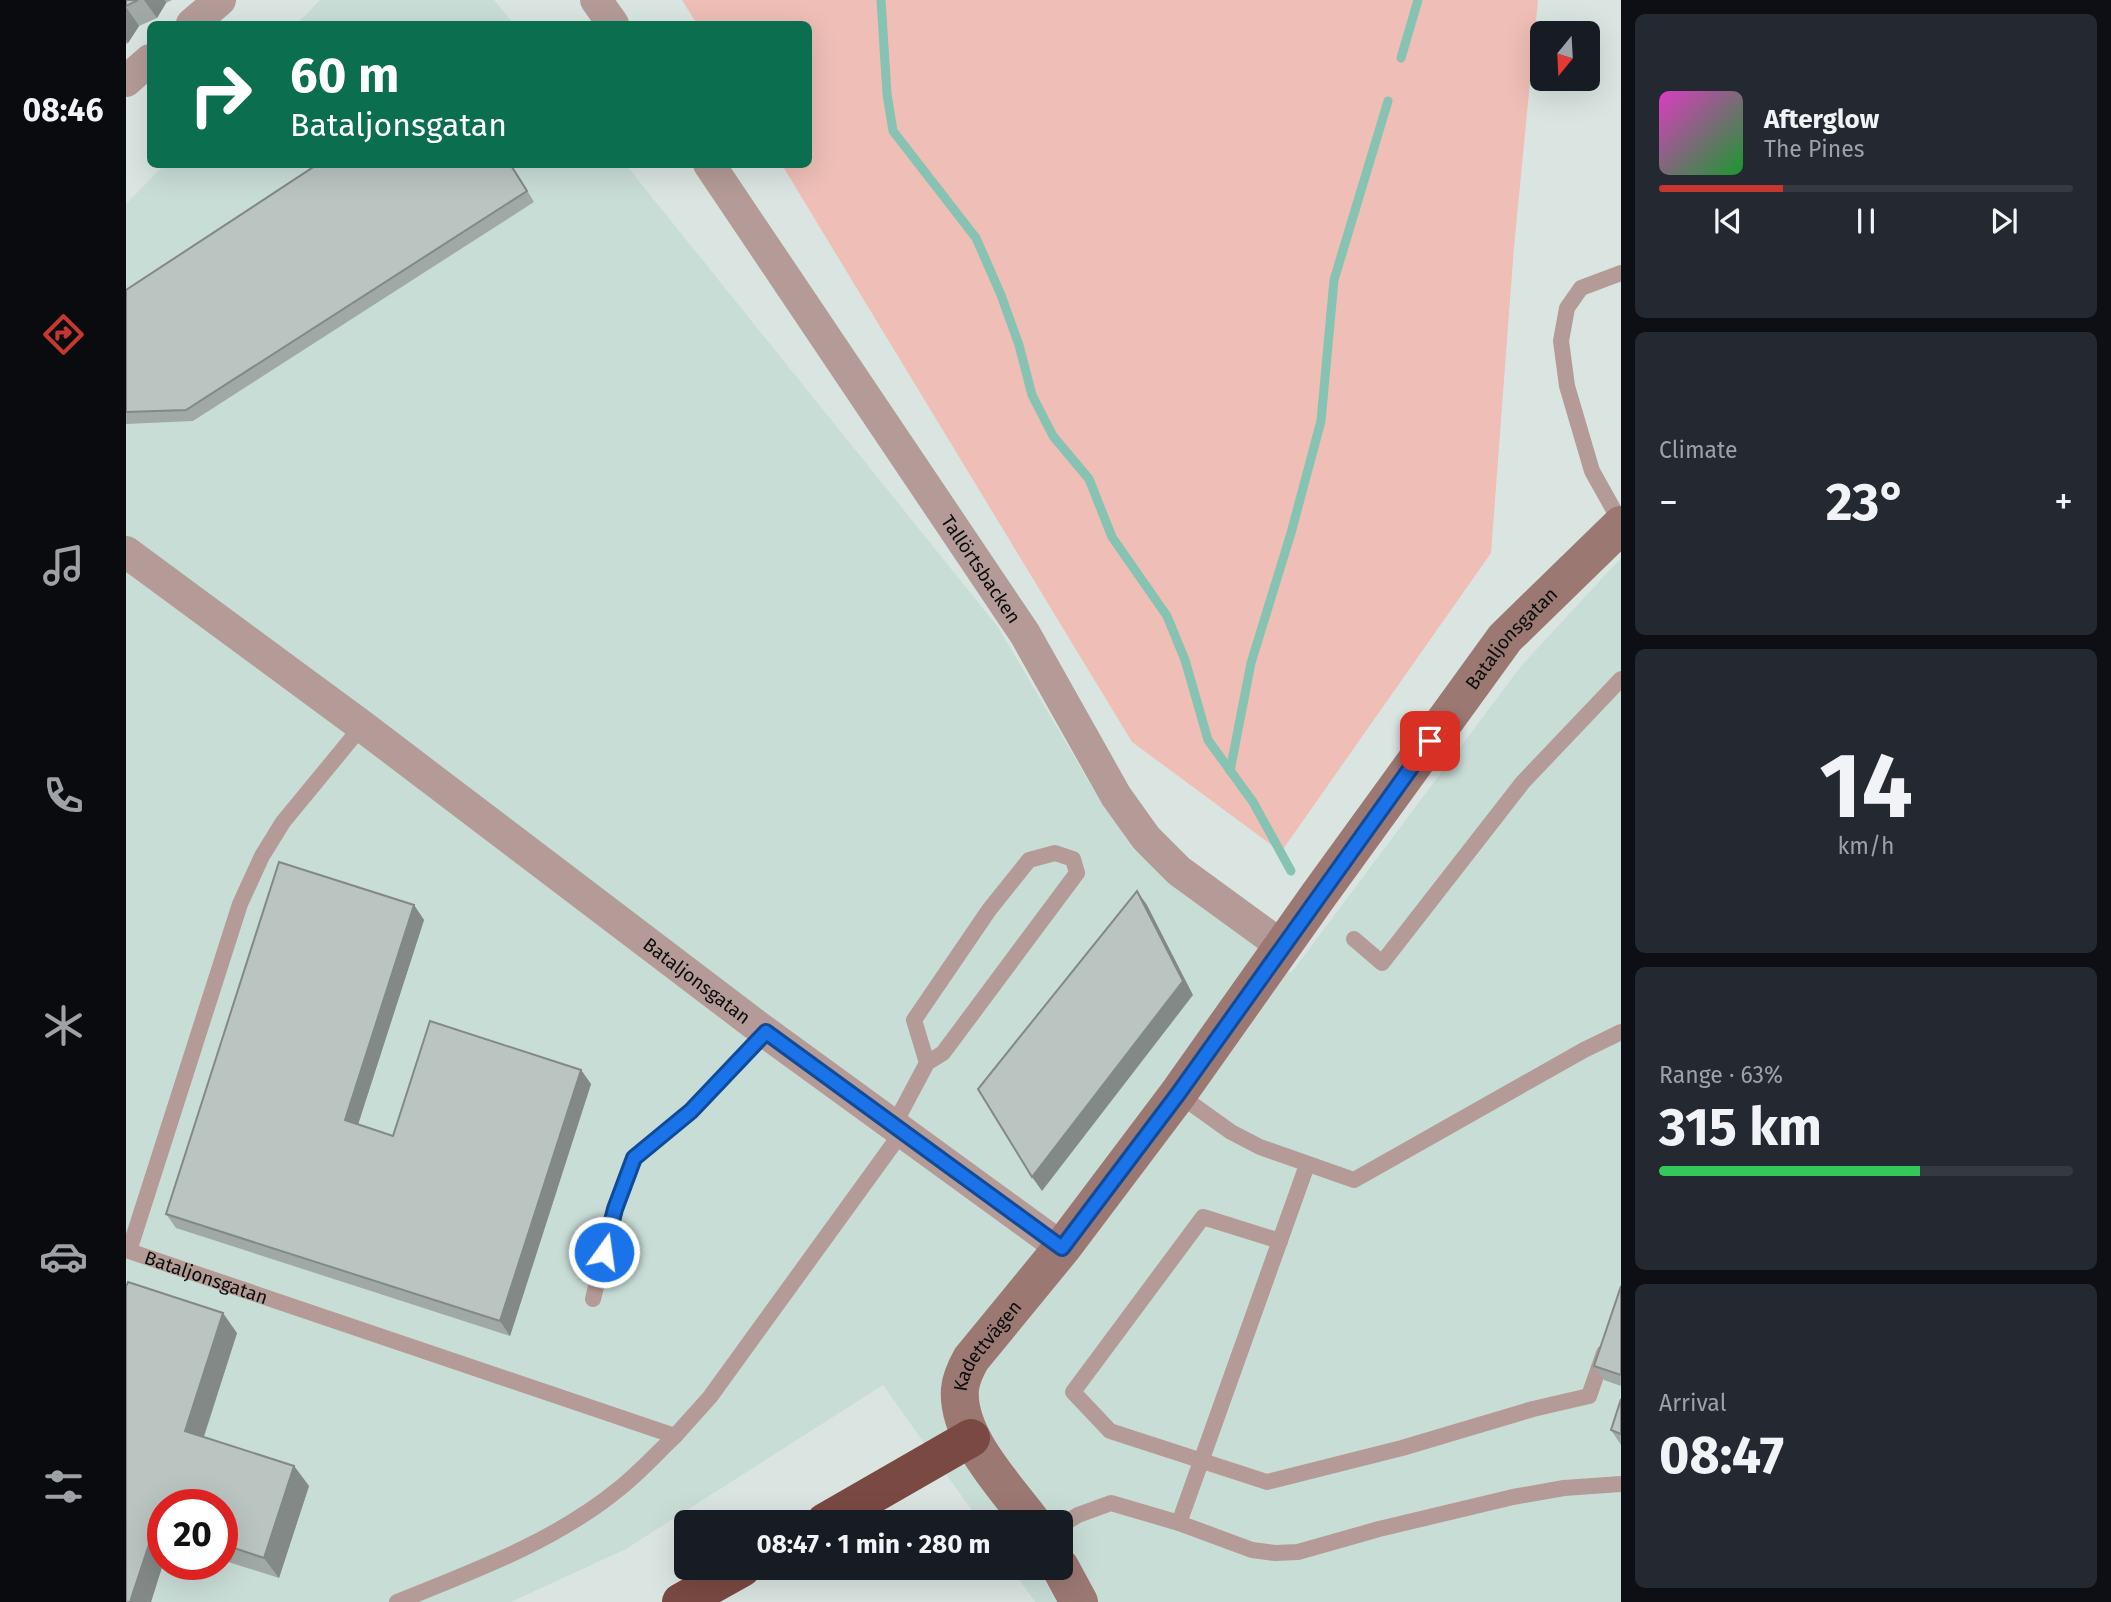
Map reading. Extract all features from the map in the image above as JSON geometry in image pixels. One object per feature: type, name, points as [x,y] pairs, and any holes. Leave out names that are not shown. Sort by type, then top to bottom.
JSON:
[{"type":"highway","points":[[846,1510],[971,1438]]},
{"type":"highway","points":[[681,1602],[720,1580]]},
{"type":"street","points":[[195,21],[220,0]]},
{"type":"street","points":[[596,0],[611,21]]},
{"type":"street","points":[[126,81],[147,63]]},
{"type":"street","name":"Tallörtsbacken","points":[[712,168],[1025,634],[1132,821],[1179,871],[1282,946]]},
{"type":"street","name":"Bataljonsgatan","points":[[126,552],[362,726],[766,1032],[1062,1248],[1178,1094],[1505,638],[1621,524]]},
{"type":"street","name":"Kadettvägen","points":[[1023,1510],[971,1438],[961,1409],[960,1389],[963,1374],[971,1359],[1062,1248]]},
{"type":"street","points":[[1067,1580],[1079,1602]]},
{"type":"lane","points":[[1621,272],[1581,288],[1567,308],[1561,341],[1567,386],[1592,471],[1621,524]]},
{"type":"lane","points":[[1354,939],[1382,963],[1523,782],[1621,679]]},
{"type":"lane","name":"Bataljonsgatan","points":[[362,726],[284,822],[262,856],[240,904],[129,1251],[675,1436]]},
{"type":"lane","points":[[397,1602],[493,1563],[559,1529],[620,1488],[675,1436],[710,1397],[898,1128],[927,1063],[943,1053],[1077,873],[1073,859],[1055,853],[1029,860],[989,910],[914,1020],[927,1063]]},
{"type":"lane","points":[[593,1299],[615,1209],[634,1158],[691,1111],[766,1032]]},
{"type":"lane","points":[[1178,1094],[1231,1132],[1259,1147],[1354,1180],[1584,1050],[1621,1032]]},
{"type":"lane","points":[[1179,1523],[1307,1164]]},
{"type":"lane","points":[[1280,1241],[1203,1217],[1073,1392],[1110,1432],[1267,1482],[1402,1448],[1533,1409],[1590,1396],[1609,1338]]},
{"type":"lane","points":[[1073,1518],[1111,1503],[1179,1523],[1252,1550],[1298,1552],[1379,1529],[1513,1497],[1564,1488],[1621,1484]]},
{"type":"shaded area","points":[[320,0],[494,0],[512,21],[300,21]]},
{"type":"shaded area","points":[[682,0],[1538,0],[1536,21],[1530,21],[1530,82],[1514,247],[1491,553],[1281,852],[1132,742],[784,168],[812,168],[812,21],[695,21]]},
{"type":"shaded area","points":[[161,168],[628,168],[998,627],[1091,785],[1133,849],[1291,973],[1521,666],[1621,558],[1621,1602],[1035,1602],[1019,1580],[1073,1580],[1073,1510],[972,1510],[883,1385],[687,1510],[674,1510],[674,1518],[626,1549],[511,1602],[126,1602],[126,204]]},
{"type":"building","points":[[126,0],[138,0],[126,6]]},
{"type":"building","points":[[312,168],[513,168],[527,191],[186,410],[126,412],[126,290]]},
{"type":"building","points":[[279,862],[414,905],[345,1120],[393,1136],[430,1021],[581,1070],[500,1321],[166,1214]]},
{"type":"building","points":[[1137,891],[1183,981],[1032,1177],[978,1089]]},
{"type":"building","points":[[128,1282],[223,1313],[185,1431],[294,1466],[264,1558],[238,1549],[238,1489],[147,1489],[147,1550],[130,1602],[126,1602]]},
{"type":"building","points":[[1621,1286],[1621,1375],[1594,1366]]},
{"type":"building","points":[[1621,1399],[1621,1434],[1611,1430]]},
{"type":"waterway","points":[[881,0],[887,94],[893,131],[976,238],[1019,345],[1032,395],[1053,436],[1089,479],[1112,537],[1167,616],[1185,660],[1208,740],[1253,802],[1291,871]]},
{"type":"waterway","points":[[1401,58],[1418,0]]},
{"type":"waterway","points":[[1230,771],[1251,663],[1291,533],[1321,421],[1334,280],[1388,101]]},
{"type":"route","points":[[604,1252],[615,1209],[634,1158],[691,1111],[766,1032],[1062,1248],[1178,1094],[1430,741]]}]
